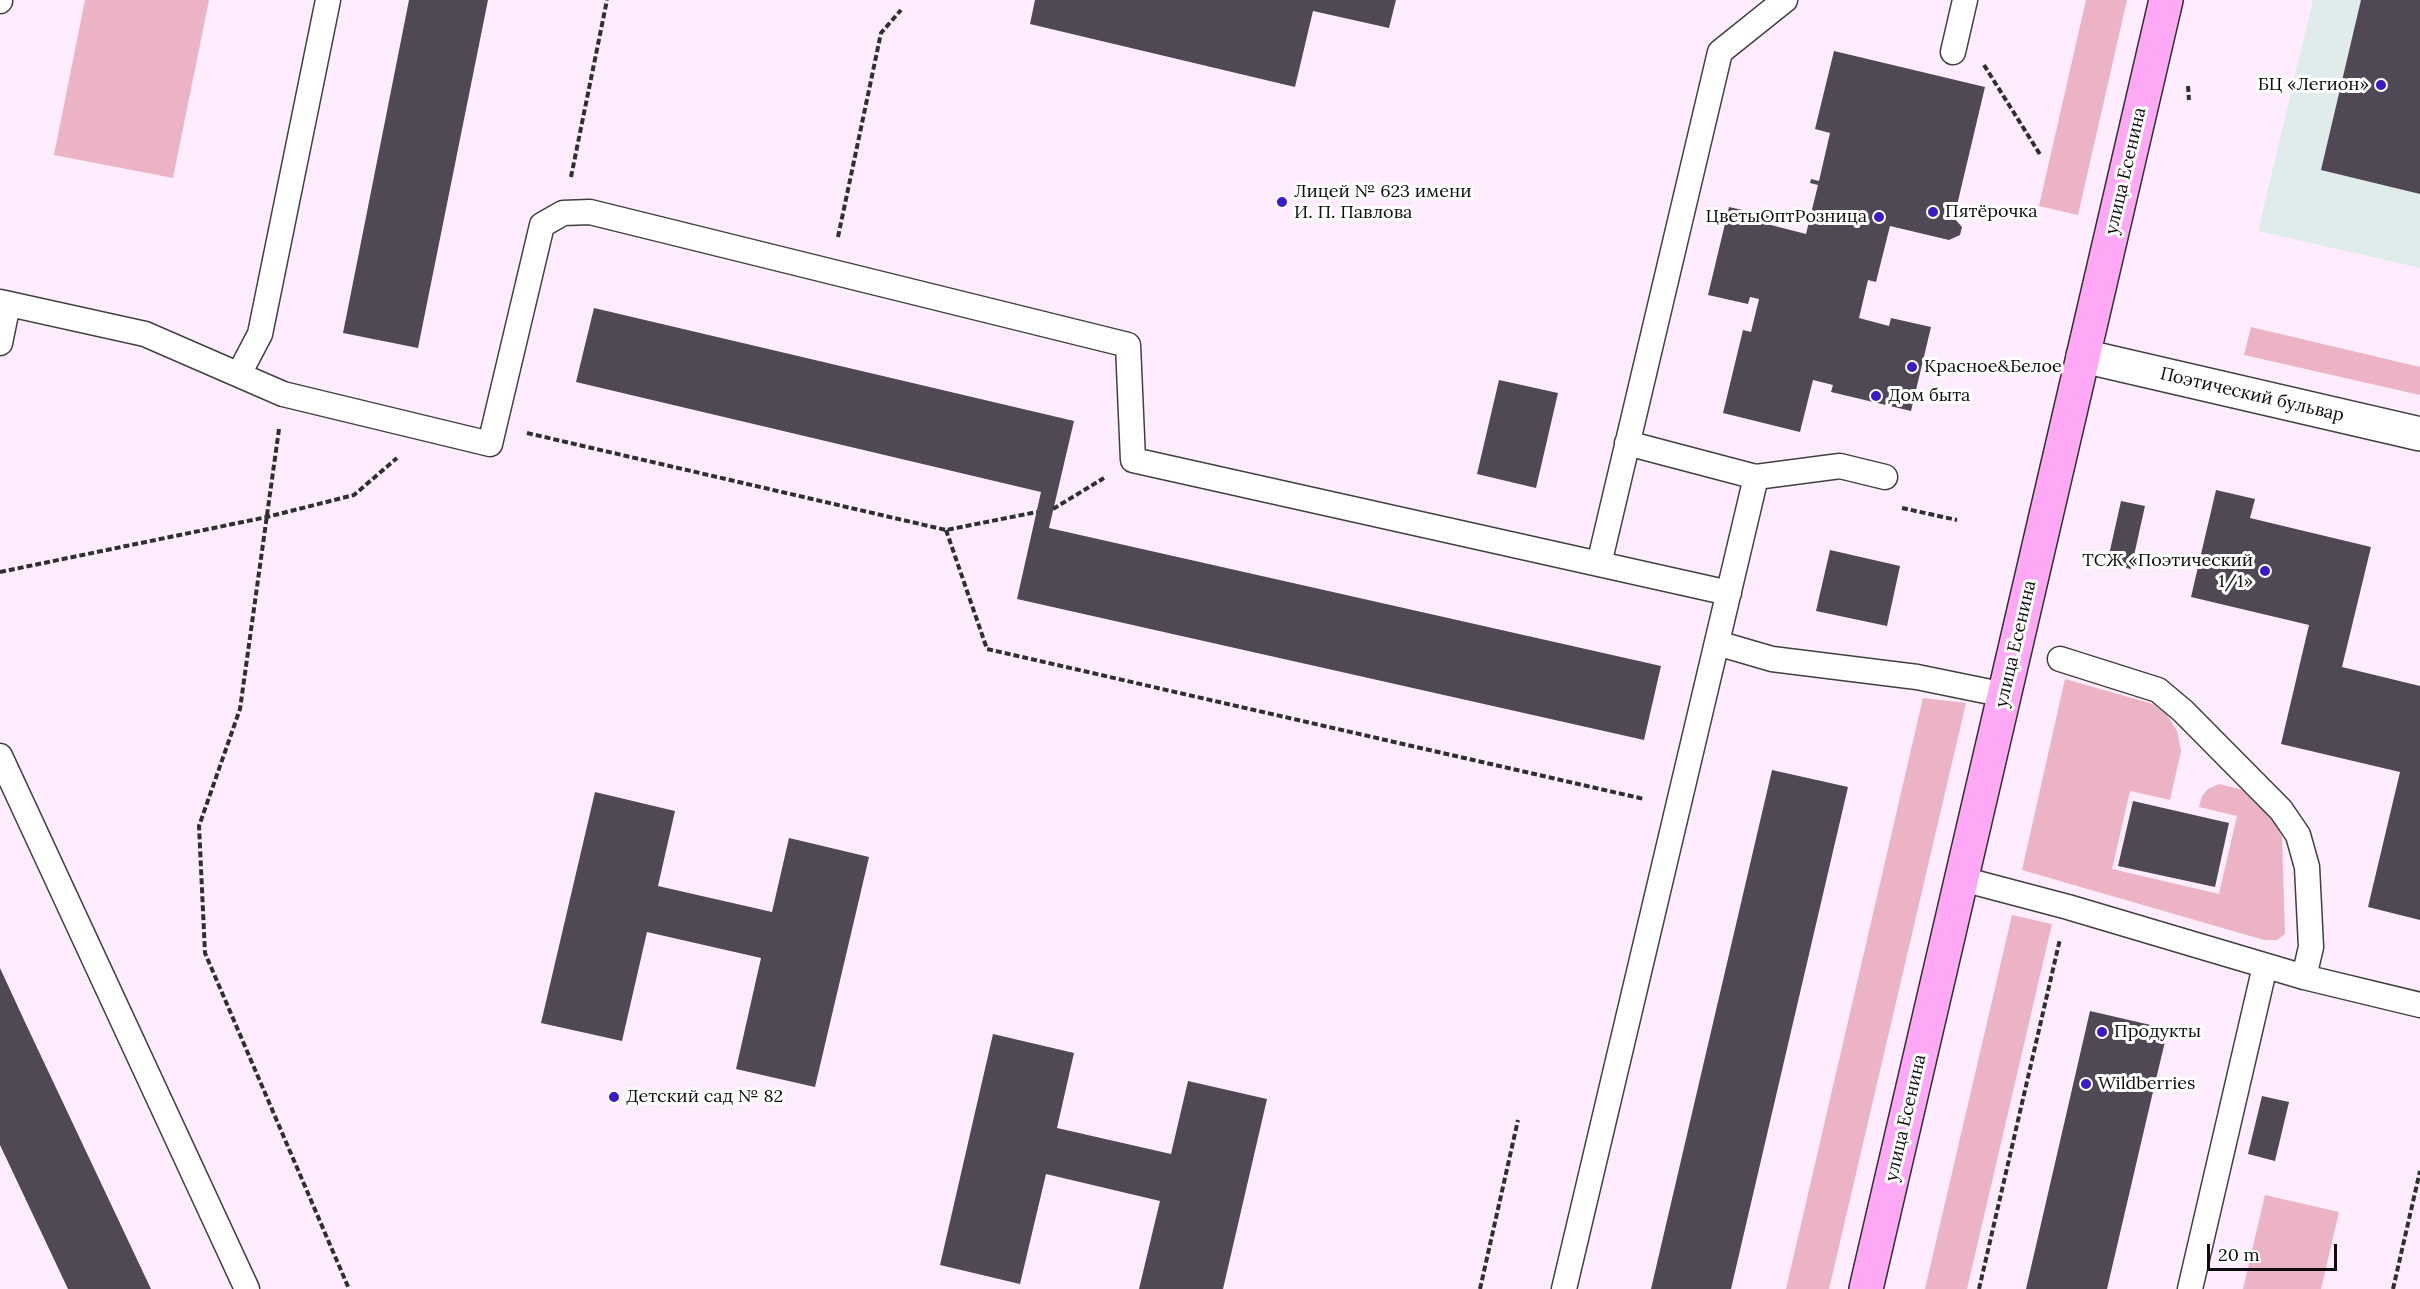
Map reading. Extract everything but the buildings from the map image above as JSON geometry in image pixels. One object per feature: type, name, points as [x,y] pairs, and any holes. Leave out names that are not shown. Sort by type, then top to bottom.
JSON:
[{"type":"street","name":"улица Есенина","points":[[1866,1289],[2166,0]]},
{"type":"street","name":"Поэтический бульвар","points":[[2083,356],[2420,434]]},
{"type":"lane","points":[[239,374],[260,334],[328,0]]},
{"type":"lane","points":[[1599,564],[1720,52],[1785,0]]},
{"type":"lane","points":[[1953,52],[1965,0]]},
{"type":"lane","points":[[0,343],[4,303],[145,334],[283,394],[490,444],[542,225],[563,213],[590,212],[1128,345],[1133,460],[1729,593]]},
{"type":"lane","points":[[1627,443],[1756,477],[1840,466],[1885,477]]},
{"type":"lane","points":[[1564,1289],[1756,477]]},
{"type":"lane","points":[[1717,643],[1772,658],[1917,676],[2005,695]]},
{"type":"lane","points":[[2060,659],[2158,690],[2184,711],[2281,810],[2298,835],[2307,867],[2311,947],[2304,977]]},
{"type":"lane","points":[[0,756],[247,1289]]},
{"type":"lane","points":[[1962,879],[2068,907],[2304,977],[2420,1005]]},
{"type":"lane","points":[[2190,1289],[2265,966]]},
{"type":"path","points":[[563,213],[607,0]]},
{"type":"path","points":[[831,270],[881,33],[901,10]]},
{"type":"path","points":[[1959,26],[2041,156]]},
{"type":"path","points":[[283,394],[240,710],[200,826],[205,953],[349,1289]]},
{"type":"path","points":[[494,425],[946,530],[1037,512]]},
{"type":"path","points":[[0,572],[267,517],[354,495],[430,430]]},
{"type":"path","points":[[1053,509],[1133,460]]},
{"type":"path","points":[[1885,477],[1894,506],[1957,520]]},
{"type":"path","points":[[946,530],[987,649],[1679,807]]},
{"type":"path","points":[[1979,1289],[2068,907]]},
{"type":"path","points":[[1480,1289],[1518,1120]]},
{"type":"path","points":[[2393,1289],[2420,1171]]},
{"type":"shaded area","points":[[85,0],[209,0],[173,178],[54,155]]},
{"type":"shaded area","points":[[2086,0],[2127,0],[2078,215],[2039,206]]},
{"type":"shaded area","points":[[2313,0],[2420,0],[2420,268],[2258,231]]},
{"type":"shaded area","points":[[2251,327],[2420,367],[2420,395],[2244,355]]},
{"type":"shaded area","points":[[2065,679],[2153,704],[2167,715],[2177,731],[2181,751],[2170,800],[2130,791],[2112,869],[2219,894],[2237,816],[2199,807],[2202,796],[2208,789],[2219,784],[2243,790],[2272,818],[2282,837],[2285,934],[2277,940],[2264,940],[2022,870]]},
{"type":"shaded area","points":[[1923,698],[1966,703],[1829,1289],[1786,1289]]},
{"type":"shaded area","points":[[2012,915],[2052,924],[1967,1289],[1925,1289]]},
{"type":"shaded area","points":[[2265,1195],[2339,1212],[2321,1289],[2243,1289]]},
{"type":"place","name":"БЦ «Легион»","points":[[2381,85]]},
{"type":"place","name":"Лицей № 623 имени И. П. Павлова","points":[[1282,202]]},
{"type":"place","name":"Пятёрочка","points":[[1933,212]]},
{"type":"place","name":"ЦветыОптРозница","points":[[1879,217]]},
{"type":"place","name":"Красное&Белое","points":[[1912,367]]},
{"type":"place","name":"Дом быта","points":[[1876,396]]},
{"type":"place","name":"ТСЖ «Поэтический 1/1»","points":[[2265,571]]},
{"type":"place","name":"Продукты","points":[[2102,1032]]},
{"type":"place","name":"Wildberries","points":[[2086,1084]]},
{"type":"place","name":"Детский сад № 82","points":[[614,1097]]}]
